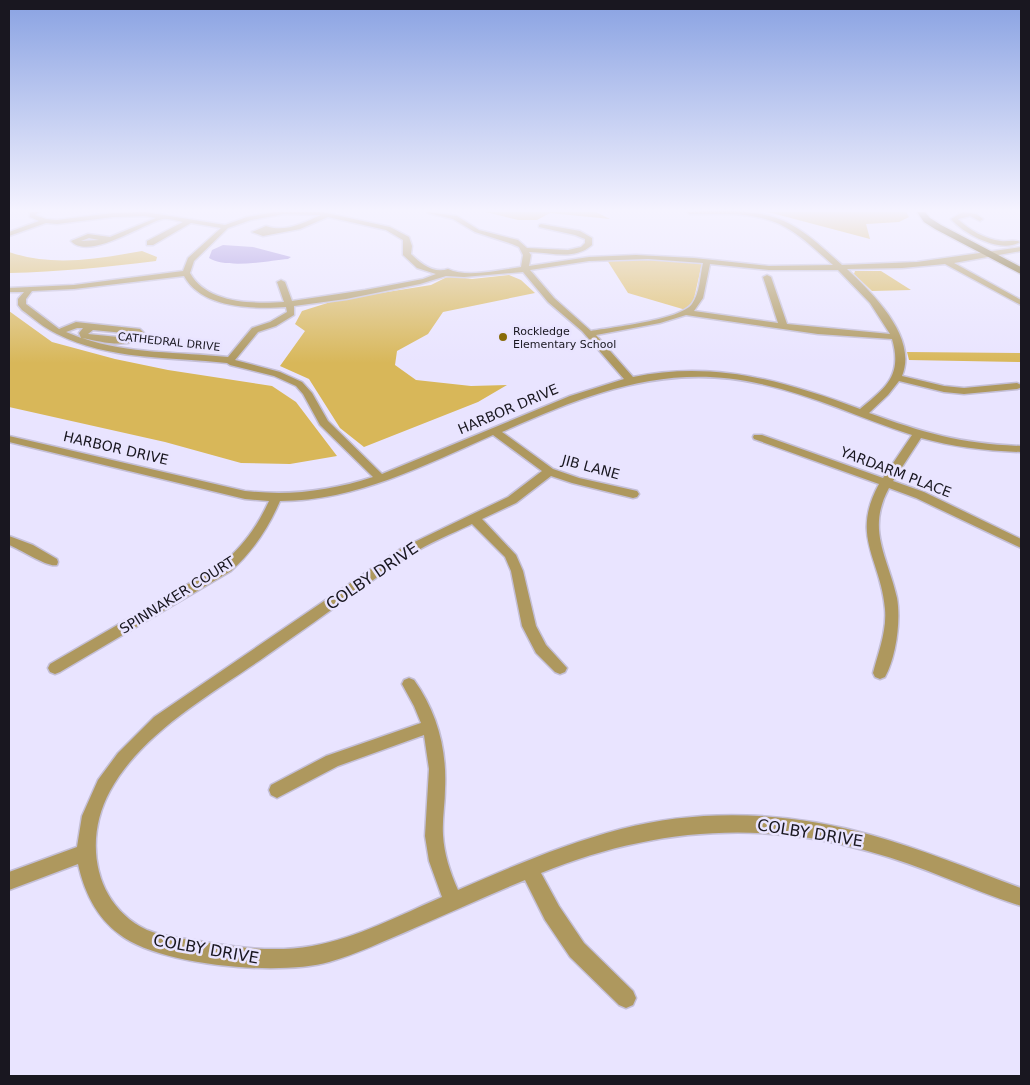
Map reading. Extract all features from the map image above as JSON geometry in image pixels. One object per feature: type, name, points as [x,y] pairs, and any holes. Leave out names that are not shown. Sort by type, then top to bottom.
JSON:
[{"type":"main road","points":[[1008,263],[1021,271]]},
{"type":"street","points":[[190,263],[186,273],[190,283],[196,288],[216,297],[259,305],[289,304],[347,295],[351,290],[368,288],[371,291],[420,282],[446,272]]},
{"type":"street","points":[[414,263],[424,268],[482,275],[561,263]]},
{"type":"street","points":[[522,268],[524,263]]},
{"type":"street","points":[[538,263],[547,264]]},
{"type":"street","points":[[687,313],[696,303],[707,263]]},
{"type":"street","points":[[721,263],[769,268],[903,266],[931,263]]},
{"type":"street","points":[[836,263],[871,297],[894,335],[901,363],[897,378],[861,414]]},
{"type":"street","points":[[948,263],[1021,304]]},
{"type":"street","points":[[522,268],[551,300],[589,334],[631,381]]},
{"type":"street","points":[[9,290],[74,287],[186,273]]},
{"type":"street","points":[[766,277],[784,327]]},
{"type":"street","points":[[280,282],[289,304]]},
{"type":"street","name":"CATHEDRAL DRIVE","points":[[30,289],[22,299],[22,305],[58,332],[82,341],[114,348],[230,360],[255,330],[274,324],[291,313],[289,304]]},
{"type":"street","points":[[589,334],[673,318],[687,313],[784,327],[894,335]]},
{"type":"street","points":[[58,332],[76,325],[140,332],[140,334],[133,340],[128,341],[84,336],[83,332],[91,327]]},
{"type":"street","points":[[230,360],[233,363],[277,374],[299,384],[307,393],[324,423],[380,479]]},
{"type":"street","name":"HARBOR DRIVE","points":[[9,438],[246,495],[276,498],[335,493],[380,479],[579,395],[631,381],[687,374],[738,376],[791,388],[918,434],[971,447],[1021,449]]},
{"type":"street","points":[[897,378],[926,386],[964,392],[1017,386]]},
{"type":"street","name":"JIB LANE","points":[[494,431],[549,471],[576,481],[633,494]]},
{"type":"street","points":[[880,673],[888,641],[892,610],[872,535],[872,523],[876,501],[918,434]]},
{"type":"street","name":"YARDARM PLACE","points":[[758,437],[943,505],[1021,544]]},
{"type":"street","name":"COLBY DRIVE","points":[[549,471],[512,500],[406,551],[145,734],[116,766],[101,791],[91,816],[86,852],[89,872],[99,898],[123,926],[159,944],[243,959],[280,960],[326,953],[348,946],[529,869],[586,848],[650,831],[692,825],[748,824],[829,833],[869,842],[1021,897]]},
{"type":"street","name":"SPINNAKER COURT","points":[[55,668],[226,568],[257,537],[276,498]]},
{"type":"street","points":[[473,518],[510,555],[517,571],[529,626],[541,649],[560,668]]},
{"type":"street","points":[[9,540],[29,548],[52,562]]},
{"type":"street","points":[[408,684],[418,698],[429,727],[437,765],[434,818],[437,858],[453,902]]},
{"type":"street","points":[[277,790],[332,761],[429,727]]},
{"type":"street","points":[[9,881],[86,852]]},
{"type":"street","points":[[529,869],[552,912],[577,950],[626,998]]},
{"type":"shaded area","points":[[9,263],[141,263],[46,272],[9,273]]},
{"type":"shaded area","points":[[224,263],[252,263],[236,264]]},
{"type":"shaded area","points":[[609,263],[702,263],[693,303],[686,310],[628,293]]},
{"type":"shaded area","points":[[855,271],[881,271],[911,290],[872,291],[854,274]]},
{"type":"shaded area","points":[[509,275],[521,280],[535,293],[443,312],[428,334],[397,351],[395,365],[416,380],[471,386],[507,385],[478,402],[364,447],[340,428],[309,379],[280,366],[305,331],[295,324],[302,311],[337,300],[431,285],[449,276],[472,279]]},
{"type":"shaded area","points":[[9,311],[52,342],[115,359],[168,370],[272,386],[296,402],[337,456],[290,464],[241,463],[165,442],[9,407]]},
{"type":"shaded area","points":[[907,352],[1021,353],[1021,362],[909,360]]},
{"type":"place","name":"Rockledge Elementary School","points":[[503,337]]}]
